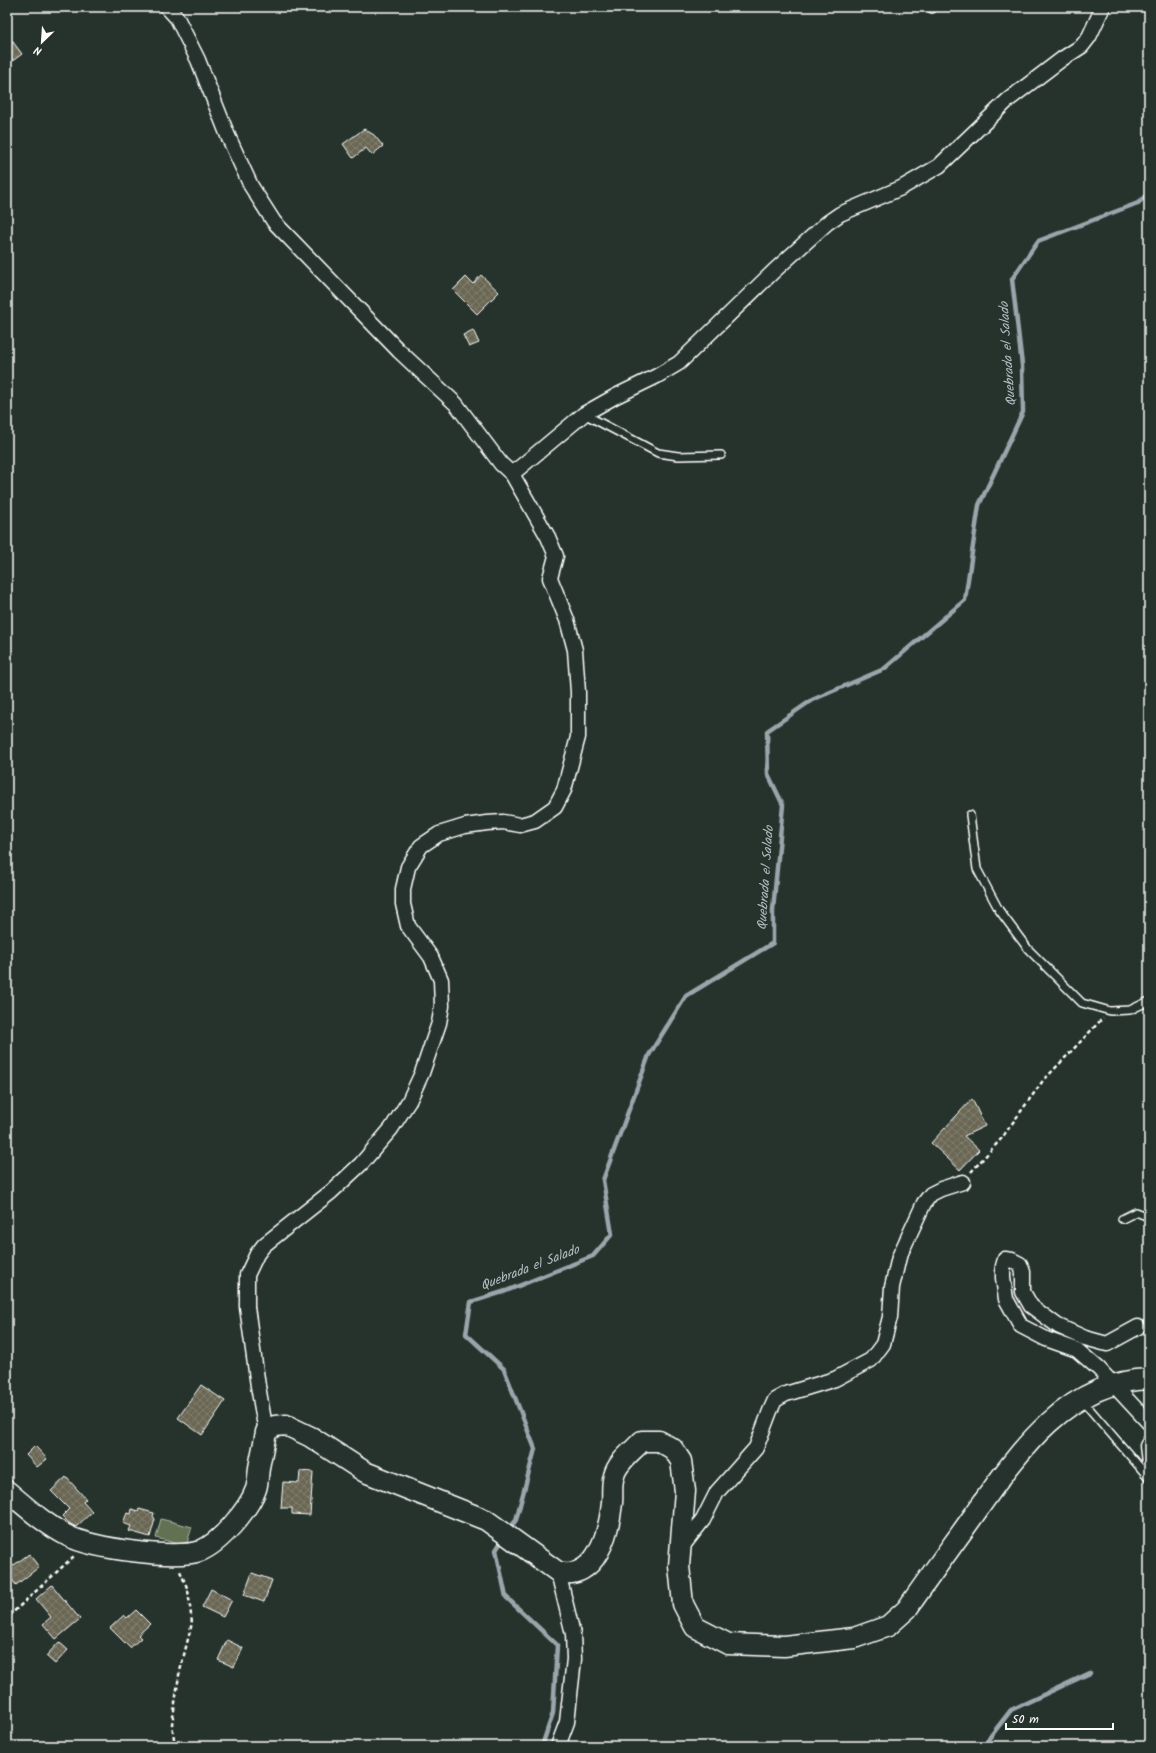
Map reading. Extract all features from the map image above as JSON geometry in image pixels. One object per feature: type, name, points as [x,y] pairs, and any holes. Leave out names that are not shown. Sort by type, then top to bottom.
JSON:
[{"type":"street","points":[[7,1491],[69,1537],[88,1544],[131,1551],[182,1554],[200,1551],[216,1542],[240,1517],[256,1489],[266,1432],[247,1307],[247,1275],[257,1254],[264,1245],[331,1192],[361,1164],[391,1129],[409,1101],[422,1073],[439,1023],[442,1006],[441,980],[431,957],[408,926],[404,909],[403,890],[408,867],[421,846],[439,834],[465,826],[487,823],[502,822],[520,825],[535,821],[555,807],[560,800],[568,777],[578,737],[578,692],[575,650],[568,620],[550,578],[556,556],[548,536],[512,474],[501,464],[456,404],[399,351],[274,222],[251,186],[228,136],[198,60],[177,18],[167,7]]},
{"type":"street","points":[[512,474],[584,414],[679,363],[774,271],[827,223],[840,214],[902,188],[938,166],[1008,100],[1062,59],[1082,46],[1089,37],[1103,7]]},
{"type":"street","points":[[680,1548],[703,1520],[717,1492],[756,1448],[775,1400],[786,1394],[835,1379],[871,1360],[883,1344],[890,1318],[892,1287],[898,1257],[924,1203],[931,1194],[963,1182]]},
{"type":"street","points":[[1138,1327],[1107,1344],[1085,1338],[1058,1326],[1031,1306],[1023,1292],[1023,1272],[1020,1264],[1012,1260],[1005,1259],[1003,1266],[1003,1278],[1006,1299],[1021,1326],[1046,1339],[1076,1350],[1114,1384],[1149,1423]]},
{"type":"street","points":[[266,1432],[275,1426],[286,1425],[311,1437],[365,1472],[486,1520],[558,1572],[568,1574],[580,1570],[594,1561],[606,1534],[612,1504],[614,1476],[622,1462],[642,1441],[659,1441],[673,1449],[681,1461],[685,1491],[679,1566],[683,1604],[695,1627],[728,1644],[784,1646],[854,1638],[888,1626],[907,1609],[1013,1460],[1049,1421],[1080,1398],[1114,1384],[1131,1379],[1149,1379]]},
{"type":"street","points":[[1149,1443],[1147,1446],[1149,1462]]},
{"type":"street","points":[[558,1572],[573,1634],[574,1658],[567,1722],[558,1746]]},
{"type":"lane","points":[[584,414],[658,453],[678,456],[721,455]]},
{"type":"lane","points":[[970,816],[977,869],[999,910],[1028,949],[1082,1003],[1110,1011],[1130,1010],[1149,1000]]},
{"type":"lane","points":[[1122,1219],[1136,1212],[1149,1217]]},
{"type":"lane","points":[[1080,1398],[1149,1478]]},
{"type":"path","points":[[963,1182],[1001,1139],[1042,1082],[1110,1011]]},
{"type":"path","points":[[9,1616],[88,1544]]},
{"type":"path","points":[[173,1554],[188,1590],[192,1623],[179,1675],[172,1724],[175,1746]]},
{"type":"green space","points":[[161,1519],[192,1527],[186,1546],[156,1538]]},
{"type":"building","points":[[7,34],[22,54],[7,65]]},
{"type":"building","points":[[364,129],[374,135],[383,146],[372,155],[366,148],[353,158],[343,144]]},
{"type":"building","points":[[481,275],[499,292],[477,314],[453,290],[466,277],[473,284]]},
{"type":"building","points":[[473,330],[479,343],[469,347],[463,335]]},
{"type":"building","points":[[972,1099],[985,1126],[964,1136],[979,1150],[960,1170],[931,1143]]},
{"type":"building","points":[[201,1385],[225,1401],[202,1435],[178,1418]]},
{"type":"building","points":[[35,1446],[47,1459],[37,1467],[26,1455]]},
{"type":"building","points":[[300,1471],[313,1472],[310,1515],[292,1514],[292,1508],[281,1508],[283,1482],[299,1483]]},
{"type":"building","points":[[66,1477],[86,1499],[83,1502],[92,1512],[76,1527],[62,1516],[69,1509],[51,1491]]},
{"type":"building","points":[[132,1509],[138,1511],[139,1509],[154,1513],[153,1516],[155,1519],[150,1537],[129,1531],[131,1526],[123,1523],[127,1513],[131,1514]]},
{"type":"building","points":[[29,1554],[39,1567],[16,1585],[7,1573],[7,1570]]},
{"type":"building","points":[[252,1573],[272,1580],[264,1602],[244,1595]]},
{"type":"building","points":[[52,1585],[80,1619],[56,1639],[43,1624],[51,1617],[36,1599]]},
{"type":"building","points":[[211,1589],[232,1600],[223,1617],[202,1607]]},
{"type":"building","points":[[136,1610],[150,1624],[138,1635],[141,1638],[130,1648],[110,1628],[124,1615],[127,1618]]},
{"type":"building","points":[[227,1640],[243,1648],[234,1667],[218,1660]]},
{"type":"building","points":[[59,1642],[68,1650],[55,1664],[46,1656]]},
{"type":"waterway","name":"Quebrada el Salado","points":[[508,1531],[516,1520],[535,1449],[504,1369],[466,1334],[471,1302],[506,1291],[593,1256],[612,1234],[603,1180],[649,1055],[686,996],[773,943],[773,910],[783,805],[768,774],[767,731],[812,700],[884,669],[965,600],[979,505],[1023,412],[1022,365],[1012,279],[1038,241],[1138,203],[1149,193]]},
{"type":"waterway","name":"Quebrada el Salado","points":[[503,1539],[496,1550],[506,1597],[557,1645],[553,1713],[542,1746]]},
{"type":"waterway","points":[[983,1746],[1011,1710],[1090,1673]]}]
